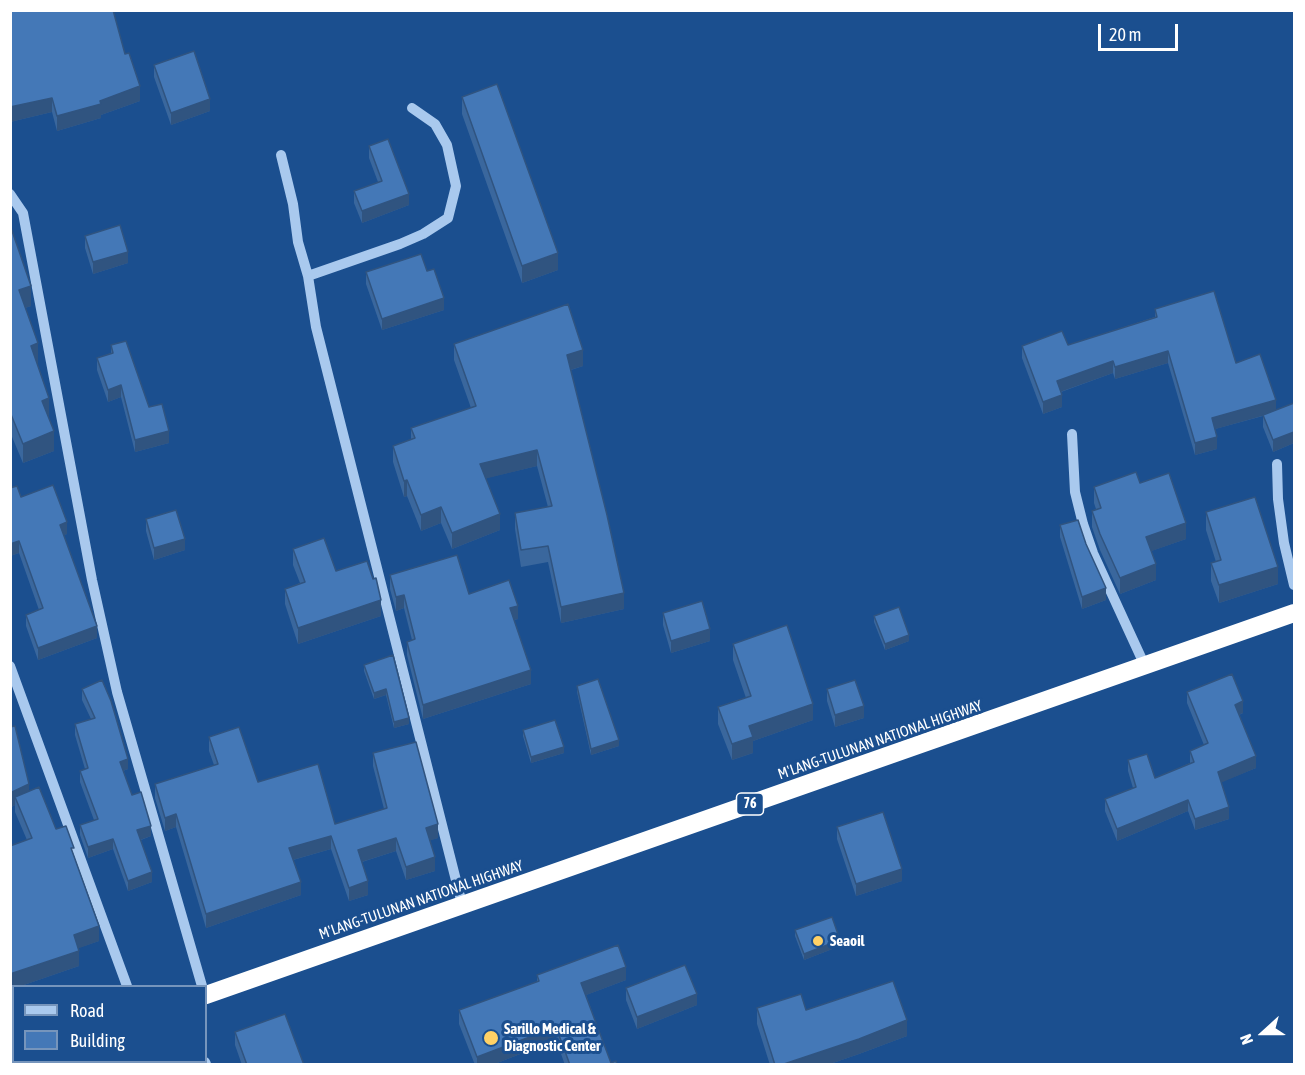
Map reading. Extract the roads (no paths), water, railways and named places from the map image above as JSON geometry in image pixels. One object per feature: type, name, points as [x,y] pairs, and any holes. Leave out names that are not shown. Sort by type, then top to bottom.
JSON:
[{"type":"highway","name":"M'LANG-TULUNAN NATIONAL HIGHWAY","points":[[207,995],[1294,613]]},
{"type":"street","points":[[308,276],[400,244],[423,234],[448,218],[456,186],[447,145],[435,124],[412,108]]},
{"type":"street","points":[[281,155],[293,204],[300,249],[308,276],[316,327],[462,904]]},
{"type":"street","points":[[10,195],[23,213],[92,580],[117,692],[201,985]]},
{"type":"street","points":[[1072,434],[1075,492],[1083,524],[1093,553],[1145,666]]},
{"type":"street","points":[[1277,464],[1278,499],[1284,543],[1294,585]]},
{"type":"street","points":[[10,666],[126,985]]},
{"type":"place","name":"Seaoil","points":[[818,941]]},
{"type":"place","name":"Sarillo Medical & Diagnostic Center","points":[[491,1038]]}]
